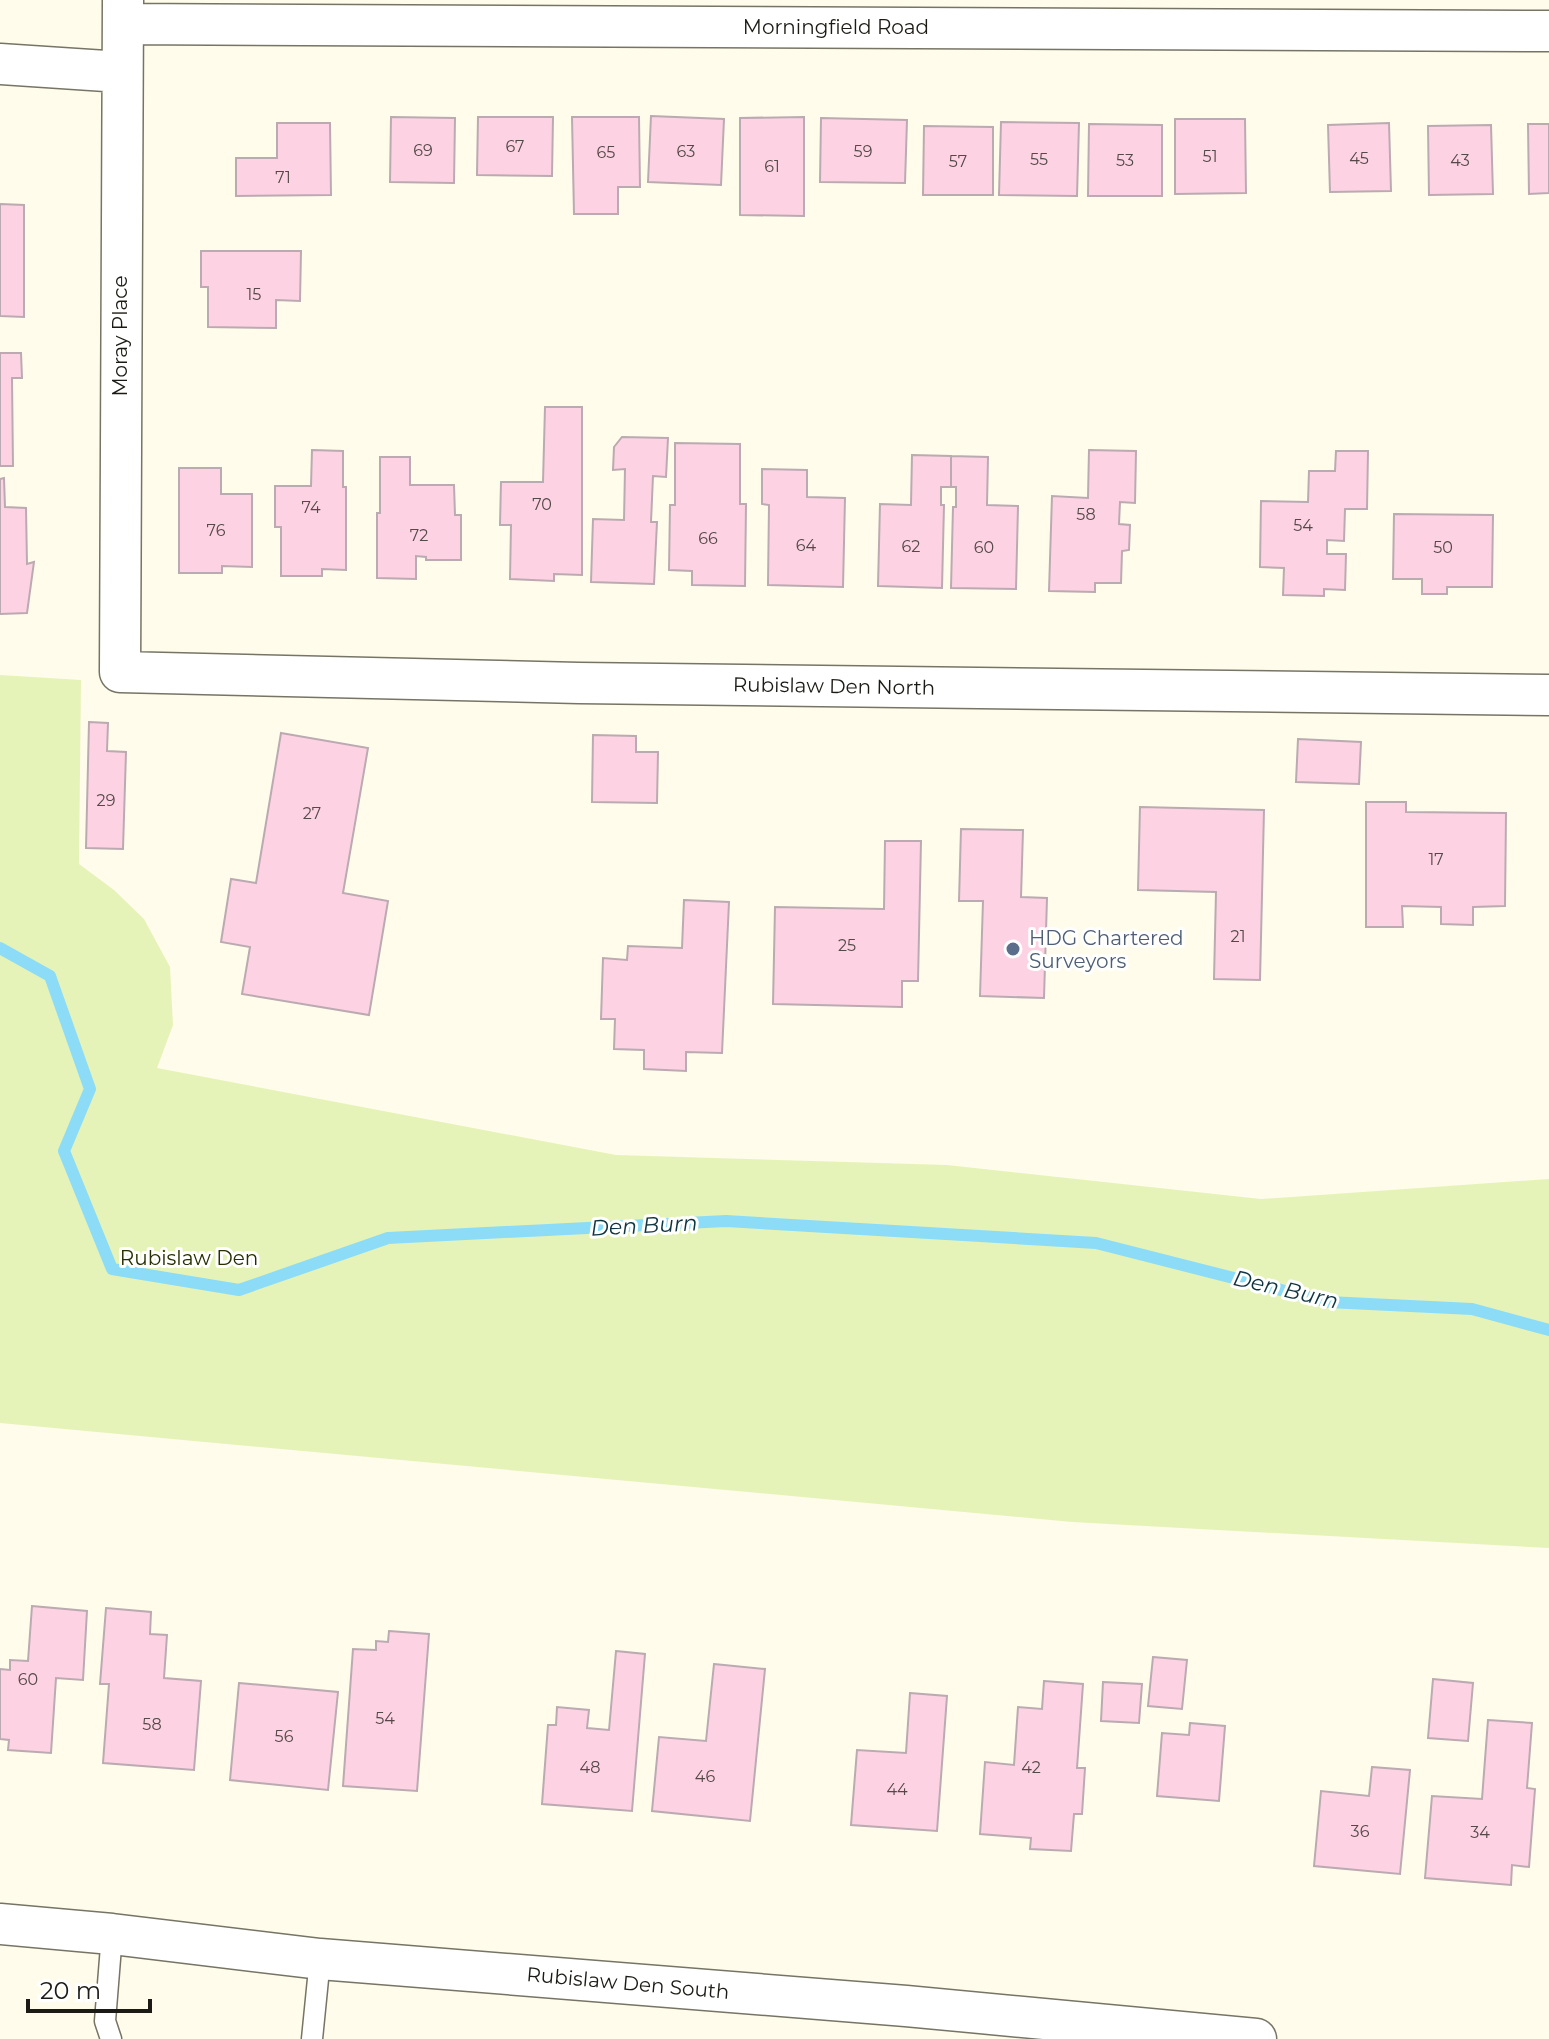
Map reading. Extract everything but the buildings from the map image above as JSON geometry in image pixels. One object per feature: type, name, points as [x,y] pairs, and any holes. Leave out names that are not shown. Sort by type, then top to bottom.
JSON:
[{"type":"street","name":"Morningfield Road","points":[[123,12],[1549,31]]},
{"type":"street","name":"Moray Place","points":[[120,672],[123,12]]},
{"type":"street","points":[[0,64],[121,72]]},
{"type":"street","name":"Rubislaw Den North","points":[[120,672],[579,683],[1549,695]]},
{"type":"street","name":"Rubislaw Den South","points":[[0,1924],[908,2022],[1256,2039]]},
{"type":"lane","points":[[111,2039],[105,2021],[112,1934]]},
{"type":"lane","points":[[312,2039],[320,1959]]},
{"type":"green space","name":"Rubislaw Den","points":[[0,675],[81,680],[79,864],[114,890],[144,919],[170,967],[173,1025],[157,1068],[616,1155],[947,1165],[1261,1199],[1549,1179],[1549,1548],[1072,1522],[0,1423]]},
{"type":"waterway","name":"Den Burn","points":[[0,948],[50,976],[90,1089],[64,1151],[112,1269],[239,1290],[388,1238],[726,1221],[1096,1243],[1328,1302],[1472,1309],[1549,1330]]},
{"type":"place","name":"HDG Chartered Surveyors","points":[[1013,949]]}]
